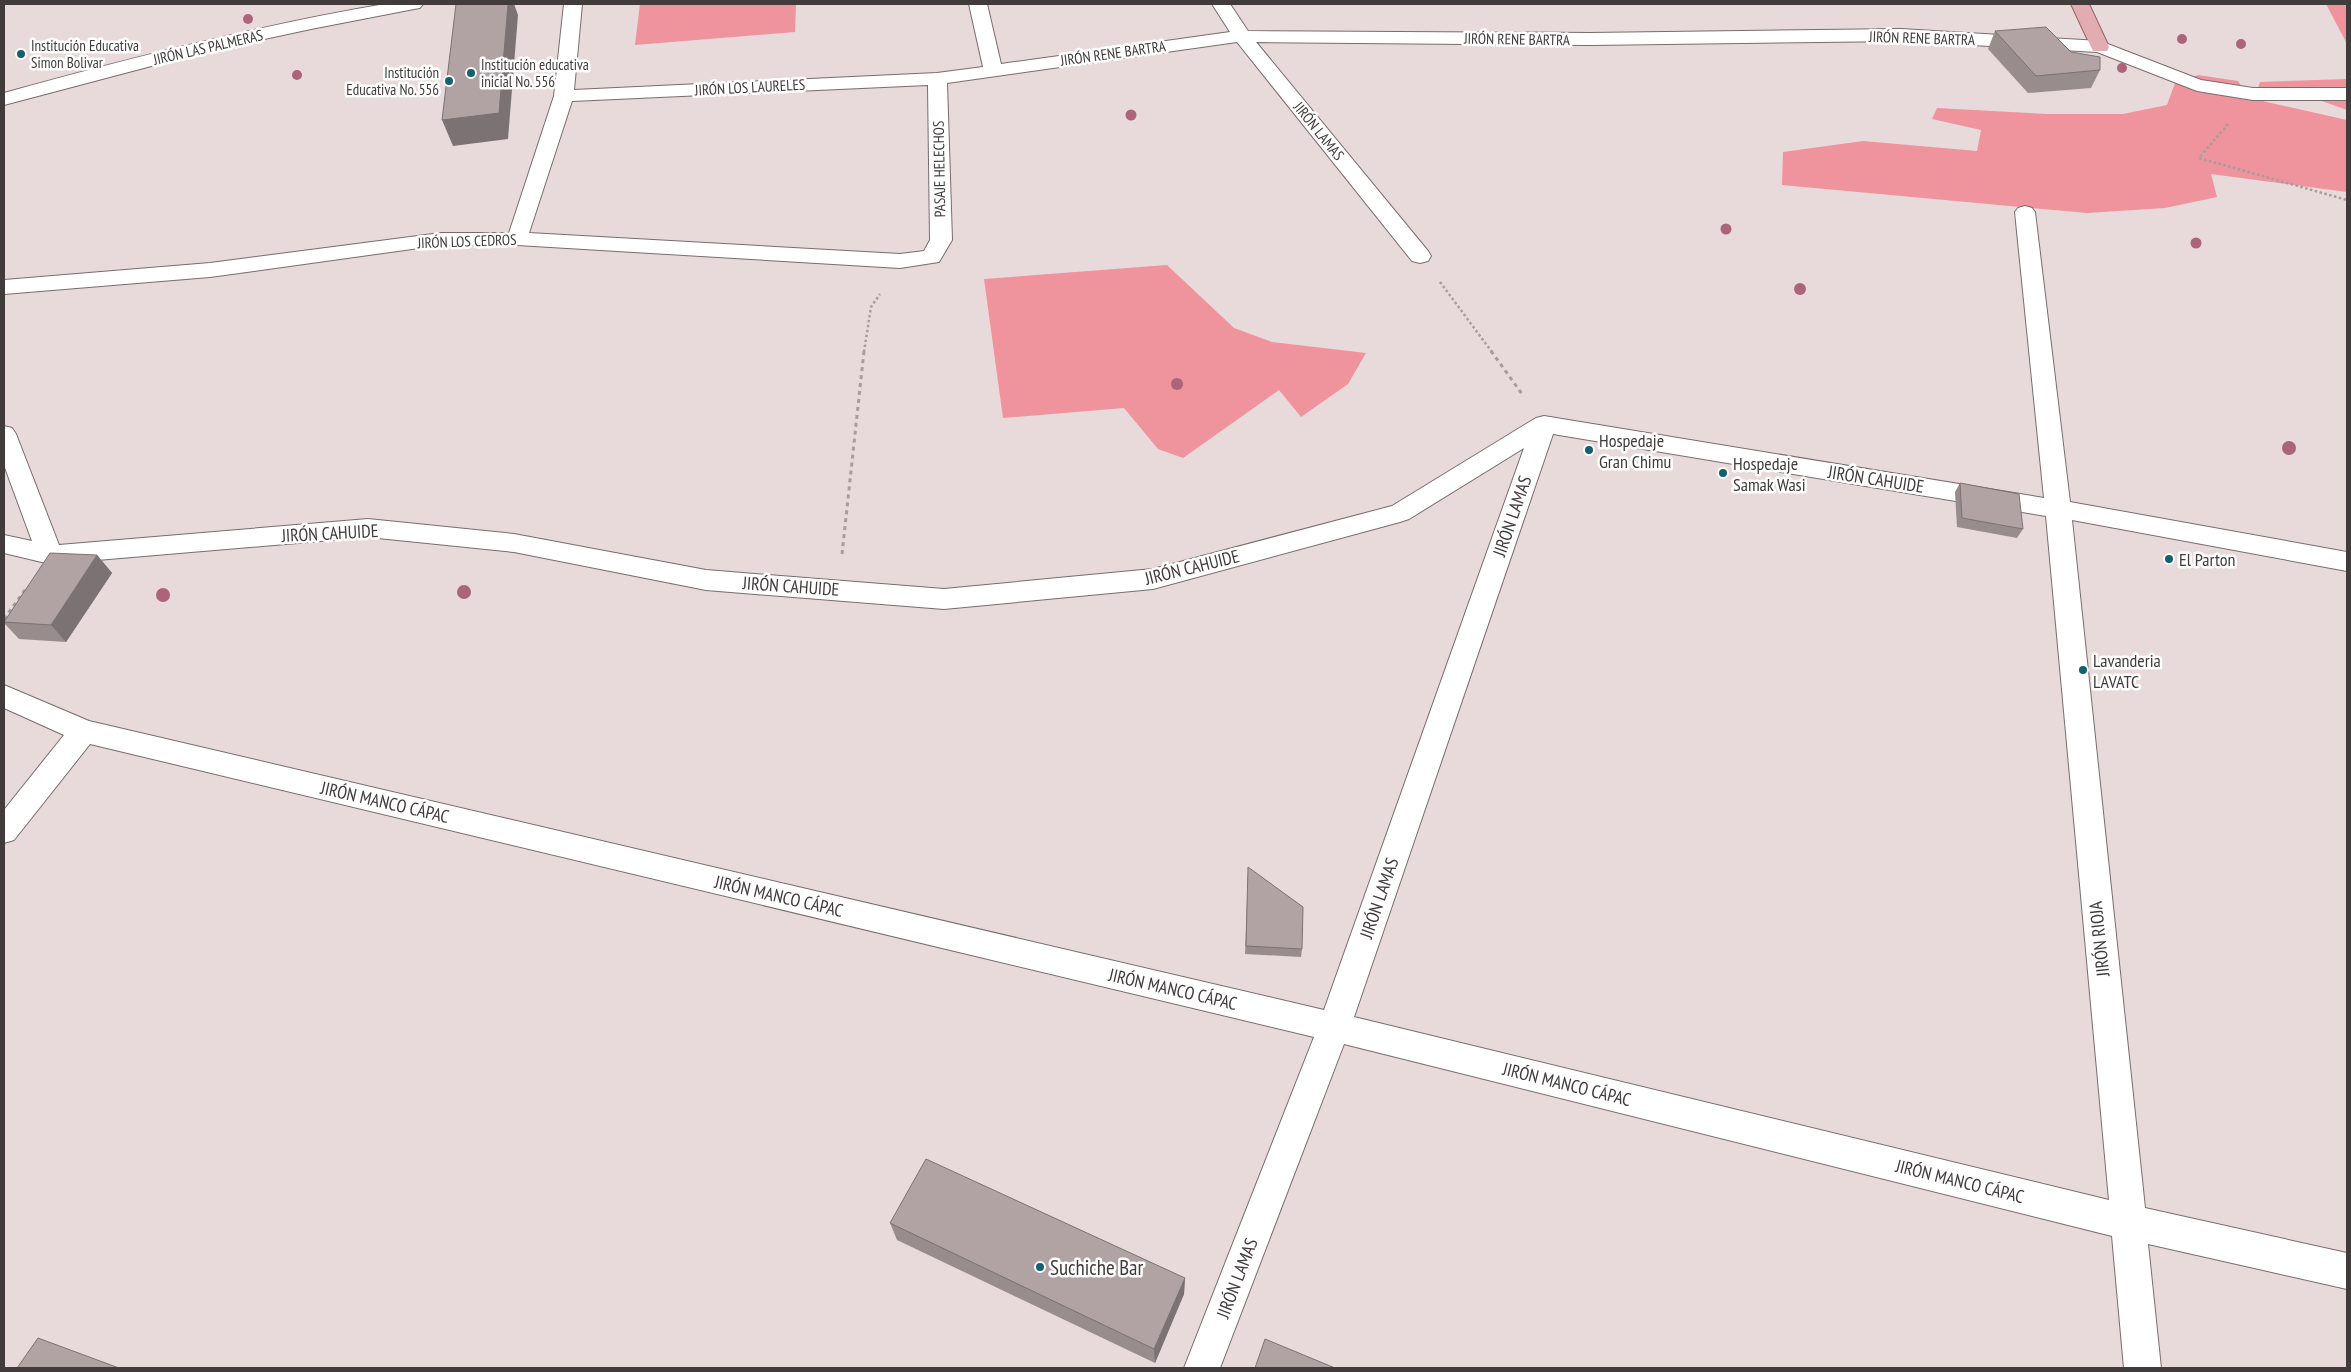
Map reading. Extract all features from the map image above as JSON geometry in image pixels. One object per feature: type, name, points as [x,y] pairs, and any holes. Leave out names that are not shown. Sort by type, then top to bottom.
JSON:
[{"type":"main road","points":[[2080,4],[2100,47]]},
{"type":"street","name":"JIRÓN LAS PALMERAS","points":[[4,99],[115,68],[338,17],[414,4]]},
{"type":"street","points":[[517,239],[564,96],[573,4]]},
{"type":"street","points":[[978,4],[993,70]]},
{"type":"street","name":"JIRÓN LAMAS","points":[[1221,4],[1242,36],[1420,256]]},
{"type":"street","name":"JIRÓN RENE BARTRA","points":[[937,79],[1242,36],[1590,40],[1901,35],[2100,47],[2197,85],[2253,94],[2347,94]]},
{"type":"street","name":"JIRÓN LOS LAURELES","points":[[564,96],[937,79]]},
{"type":"street","name":"PASAJE HELECHOS","points":[[931,257],[941,240],[937,79]]},
{"type":"street","name":"JIRÓN RIOJA","points":[[2025,212],[2058,509],[2127,1222],[2143,1368]]},
{"type":"street","name":"JIRÓN LOS CEDROS","points":[[4,287],[210,270],[441,239],[517,239],[900,261],[931,257]]},
{"type":"street","name":"JIRÓN LAMAS","points":[[1202,1368],[1334,1027],[1544,424]]},
{"type":"street","name":"JIRÓN CAHUIDE","points":[[4,544],[50,555],[368,528],[514,543],[706,580],[838,589],[944,599],[1153,579],[1400,512],[1544,424],[2058,509],[2347,561]]},
{"type":"street","points":[[4,434],[50,555]]},
{"type":"street","name":"JIRÓN MANCO CÁPAC","points":[[4,696],[84,731],[1334,1027],[2127,1222],[2347,1271]]},
{"type":"street","points":[[4,831],[84,731]]},
{"type":"path","points":[[2253,94],[2199,158],[2347,200]]},
{"type":"path","points":[[1420,256],[1544,424]]},
{"type":"path","points":[[838,589],[858,395],[871,307],[900,261]]},
{"type":"shaded area","points":[[640,4],[796,4],[795,32],[635,45]]},
{"type":"shaded area","points":[[2326,4],[2347,4],[2347,44]]},
{"type":"shaded area","points":[[2198,75],[2238,81],[2249,98],[2347,120],[2347,192],[2211,174],[2217,197],[2165,208],[2087,213],[1782,185],[1783,152],[1863,141],[1977,151],[1981,130],[1932,119],[1937,108],[2048,114],[2123,114],[2167,105],[2175,83]]},
{"type":"shaded area","points":[[2347,79],[2347,110],[2308,96],[2257,91],[2260,82]]},
{"type":"shaded area","points":[[1167,265],[1234,328],[1272,342],[1366,353],[1348,384],[1301,417],[1279,390],[1183,458],[1158,449],[1124,408],[1003,418],[984,279]]},
{"type":"building","points":[[456,4],[508,4],[499,113],[442,120]]},
{"type":"building","points":[[2046,27],[2071,52],[2100,57],[2100,70],[2036,76],[1995,31]]},
{"type":"building","points":[[1960,483],[2019,494],[2023,529],[1962,518]]},
{"type":"building","points":[[50,553],[97,555],[51,625],[4,622]]},
{"type":"building","points":[[1248,867],[1303,907],[1302,949],[1246,946]]},
{"type":"building","name":"Suchiche Bar","points":[[926,1159],[1185,1278],[1154,1349],[890,1223]]},
{"type":"building","points":[[38,1338],[119,1368],[17,1368]]},
{"type":"building","points":[[1265,1339],[1335,1368],[1255,1368]]},
{"type":"place","name":"Institución Educativa Simon Bolivar","points":[[21,54]]},
{"type":"place","name":"Institución educativa inicial No. 556","points":[[471,73]]},
{"type":"place","name":"Institución Educativa No. 556","points":[[449,81]]},
{"type":"place","name":"Hospedaje Gran Chimu","points":[[1589,450]]},
{"type":"place","name":"Hospedaje Samak Wasi","points":[[1723,473]]},
{"type":"place","name":"El Parton","points":[[2169,559]]},
{"type":"place","name":"Lavanderia LAVATC","points":[[2083,670]]},
{"type":"place","name":"Suchiche Bar","points":[[1040,1267]]}]
